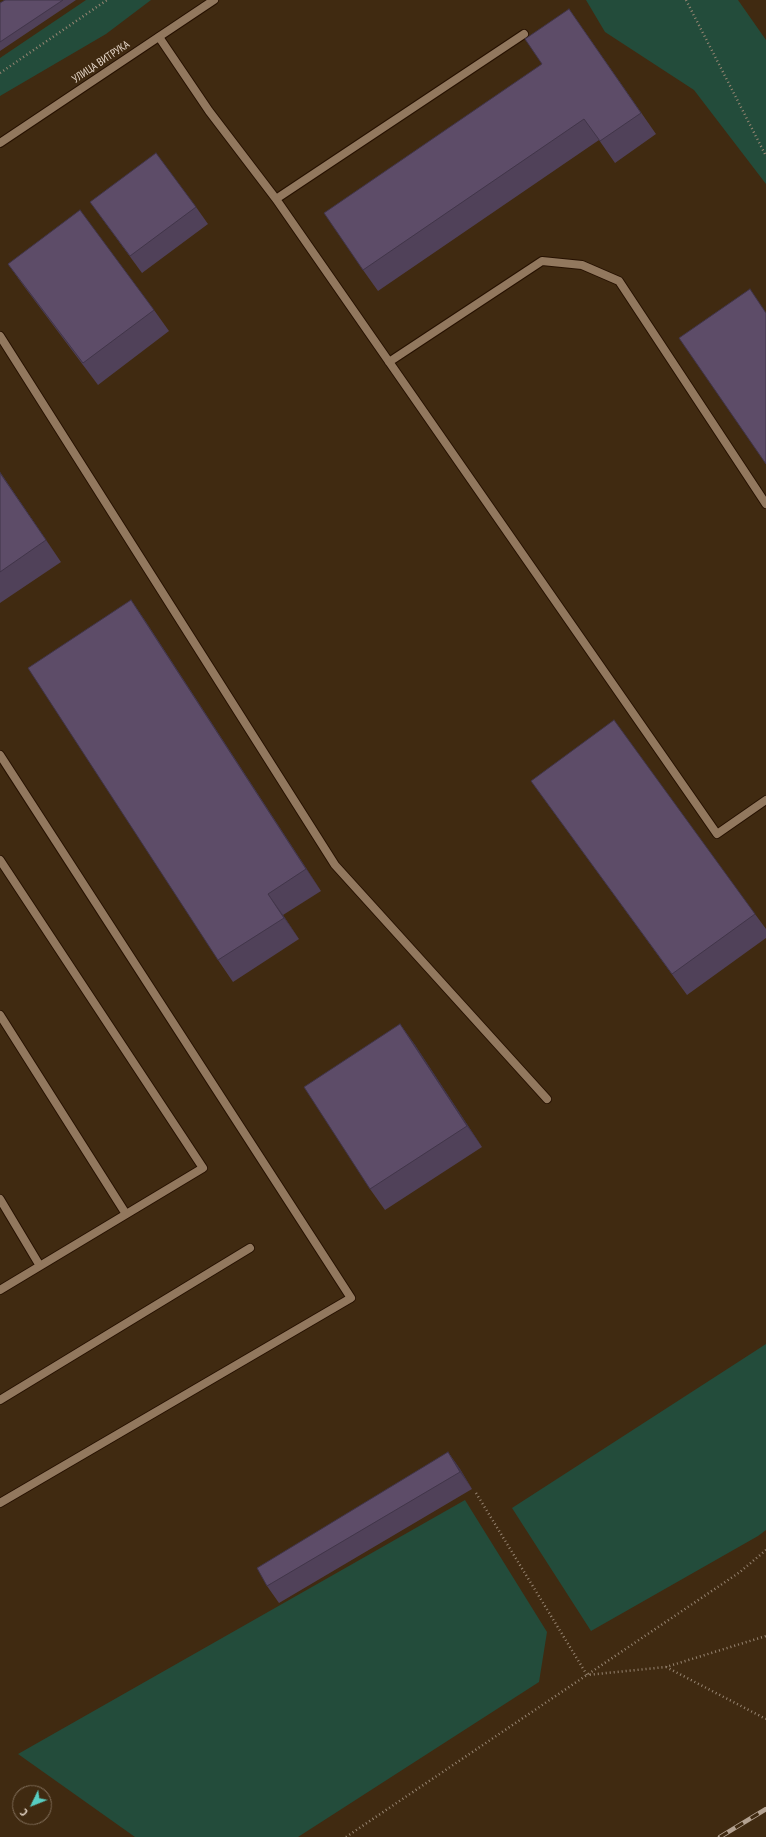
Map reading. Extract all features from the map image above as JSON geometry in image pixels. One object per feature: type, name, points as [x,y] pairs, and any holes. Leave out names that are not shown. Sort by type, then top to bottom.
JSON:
[{"type":"street","name":"УЛИЦА ВИТРУКА","points":[[0,143],[214,0]]},
{"type":"street","points":[[276,199],[524,34]]},
{"type":"street","points":[[158,37],[209,111],[276,199],[717,834],[766,800]]},
{"type":"street","points":[[389,362],[542,261],[582,265],[619,281],[766,504]]},
{"type":"street","points":[[0,336],[335,865],[546,1099]]},
{"type":"street","points":[[0,755],[351,1298],[0,1503]]},
{"type":"street","points":[[0,860],[203,1168],[0,1290]]},
{"type":"street","points":[[0,1015],[126,1214]]},
{"type":"street","points":[[0,1199],[40,1266]]},
{"type":"street","points":[[0,1400],[250,1248]]},
{"type":"path","points":[[0,73],[107,0]]},
{"type":"path","points":[[686,0],[766,156]]},
{"type":"path","points":[[476,1494],[587,1675]]},
{"type":"path","points":[[346,1837],[740,1572],[766,1550]]},
{"type":"path","points":[[587,1675],[666,1667],[766,1636]]},
{"type":"path","points":[[666,1667],[766,1719]]},
{"type":"green space","points":[[86,0],[151,0],[106,34],[0,96],[0,58]]},
{"type":"green space","points":[[586,0],[738,0],[766,40],[766,184],[694,90],[605,32]]},
{"type":"green space","points":[[766,1344],[766,1530],[591,1631],[512,1508]]},
{"type":"green space","points":[[465,1500],[547,1632],[539,1682],[298,1837],[135,1837],[18,1754]]},
{"type":"building","points":[[5,0],[63,0],[0,42],[0,3]]},
{"type":"building","points":[[569,9],[641,113],[600,141],[584,119],[363,270],[324,213],[542,64],[525,39]]},
{"type":"building","points":[[156,153],[196,207],[130,256],[90,202]]},
{"type":"building","points":[[80,210],[154,310],[83,363],[8,264]]},
{"type":"building","points":[[750,289],[766,313],[766,464],[679,338]]},
{"type":"building","points":[[0,473],[46,540],[0,572]]},
{"type":"building","points":[[131,600],[306,869],[268,894],[284,918],[218,960],[28,668]]},
{"type":"building","points":[[614,720],[755,914],[672,974],[531,781]]},
{"type":"building","points":[[400,1024],[467,1126],[370,1189],[304,1087]]},
{"type":"building","points":[[448,1452],[460,1472],[267,1586],[257,1568]]},
{"type":"railway","points":[[720,1837],[766,1809]]}]
